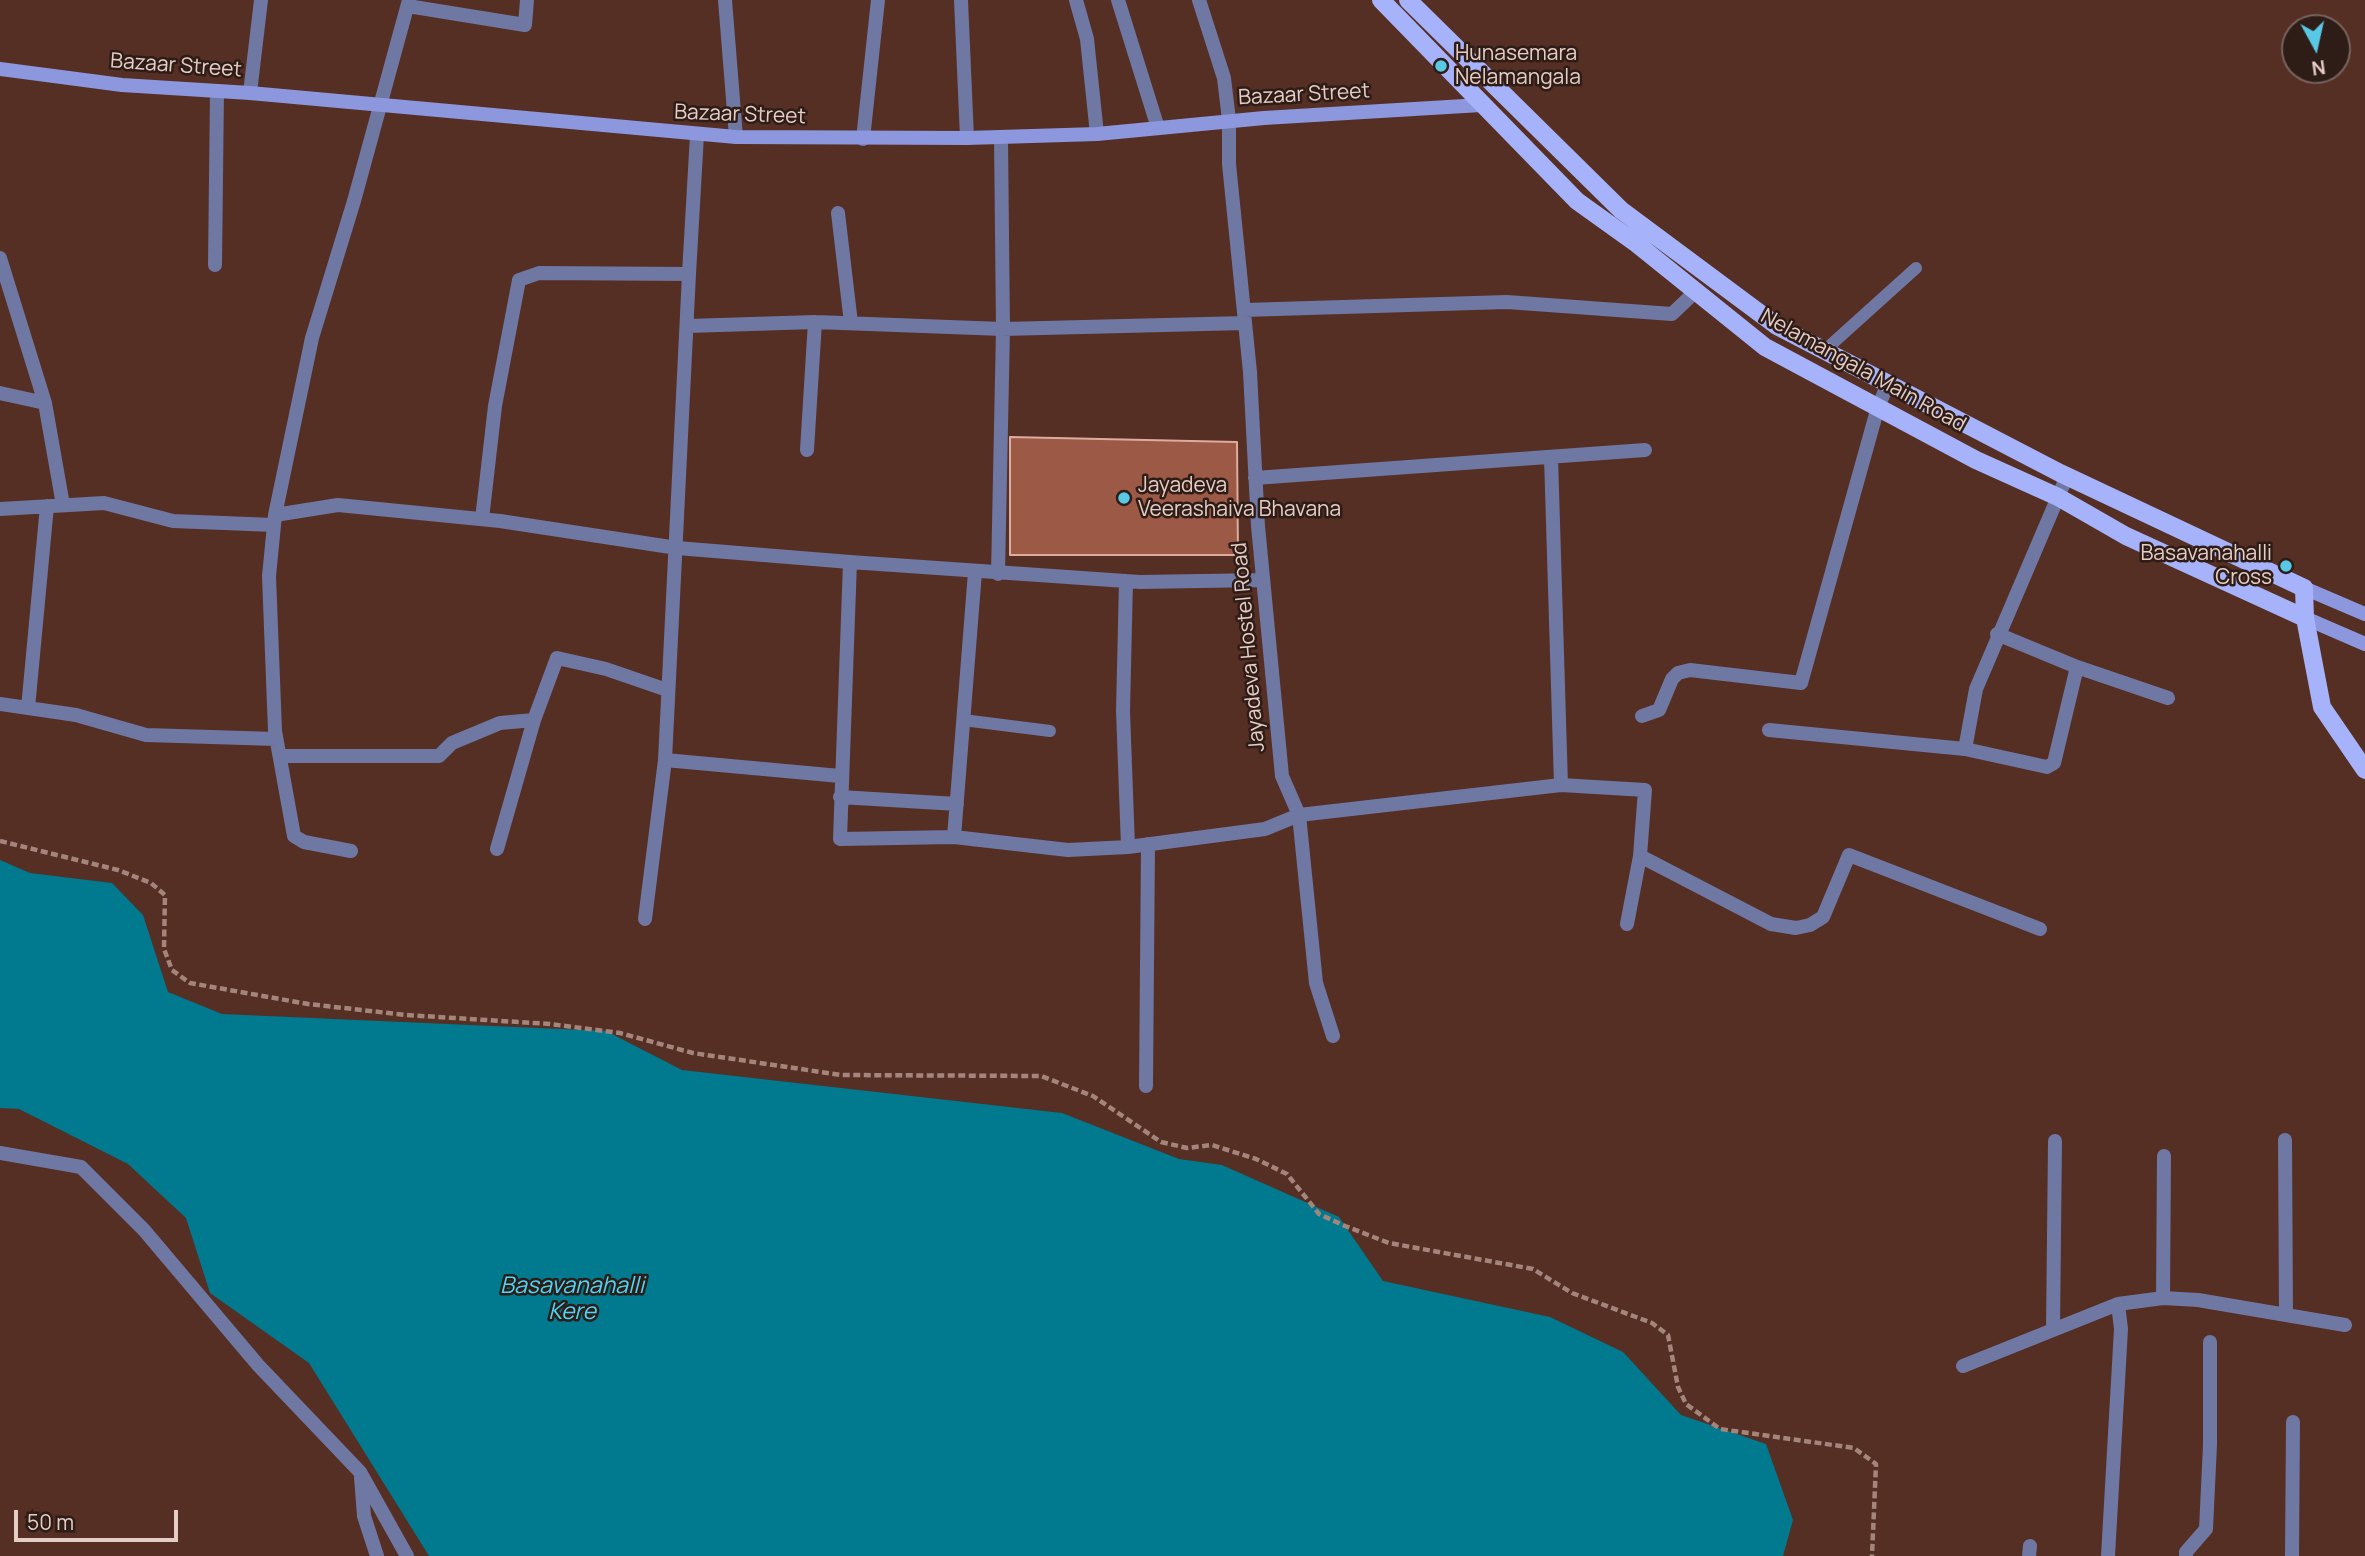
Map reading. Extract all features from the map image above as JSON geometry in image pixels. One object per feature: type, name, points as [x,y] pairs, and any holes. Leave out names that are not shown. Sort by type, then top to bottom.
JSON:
[{"type":"main road","name":"Nelamangala Main Road","points":[[1381,0],[1480,105],[1577,201],[1765,347],[1976,460],[2058,497],[2126,536],[2305,618]]},
{"type":"main road","points":[[1408,0],[1621,209],[1777,327],[2067,476],[2304,588],[2305,618],[2322,708],[2365,770]]},
{"type":"street","points":[[250,93],[261,0]]},
{"type":"street","points":[[351,851],[304,842],[294,836],[276,739],[269,643],[269,576],[274,520],[312,338],[409,3],[525,24],[527,0]]},
{"type":"street","points":[[725,0],[736,137]]},
{"type":"street","points":[[863,139],[878,0]]},
{"type":"street","points":[[961,0],[967,138]]},
{"type":"street","points":[[1076,0],[1087,39],[1097,134]]},
{"type":"street","points":[[1118,0],[1158,128]]},
{"type":"street","name":"Jayadeva Hostel Road","points":[[1199,0],[1224,78],[1229,120],[1228,164],[1244,316],[1263,580],[1282,776],[1299,815],[1316,983],[1333,1036]]},
{"type":"street","name":"Bazaar Street","points":[[0,69],[122,85],[250,93],[736,137],[863,139],[1097,134],[1229,120],[1480,105]]},
{"type":"street","points":[[215,265],[217,91]]},
{"type":"street","points":[[645,919],[665,760],[697,135]]},
{"type":"street","points":[[998,574],[1003,329],[1001,137]]},
{"type":"street","points":[[838,213],[851,323]]},
{"type":"street","points":[[0,258],[44,403],[63,505]]},
{"type":"street","points":[[482,519],[495,406],[519,280],[539,274],[689,274]]},
{"type":"street","points":[[688,326],[815,322],[1003,329],[1507,302],[1672,314],[1695,292]]},
{"type":"street","points":[[807,450],[815,322]]},
{"type":"street","points":[[1643,716],[1659,710],[1672,679],[1678,673],[1690,670],[1801,683],[1878,407],[1888,384]]},
{"type":"street","points":[[0,393],[44,403]]},
{"type":"street","points":[[1255,478],[1646,450]]},
{"type":"street","points":[[1551,457],[1561,785]]},
{"type":"street","points":[[1965,748],[1976,689],[1997,634],[2067,476]]},
{"type":"street","points":[[0,509],[104,503],[173,521],[274,520],[338,505],[482,519],[677,548],[998,574],[1126,581],[1263,580]]},
{"type":"street","points":[[28,708],[47,506]]},
{"type":"street","points":[[850,562],[840,776],[840,839],[954,837],[1068,850],[1128,847],[1265,829],[1299,815],[1561,785],[1645,790],[1640,856],[1627,924]]},
{"type":"street","points":[[954,837],[975,572]]},
{"type":"street","points":[[1126,581],[1123,711],[1128,847]]},
{"type":"street","points":[[2304,588],[2365,614]]},
{"type":"street","name":"Nelamangala Main Road","points":[[2305,618],[2365,645]]},
{"type":"street","points":[[1997,634],[2077,667],[2168,698]]},
{"type":"street","points":[[497,849],[534,720],[557,658],[606,669],[667,690]]},
{"type":"street","points":[[1769,730],[1965,748],[2047,767],[2054,763],[2077,667]]},
{"type":"street","points":[[0,704],[76,715],[146,735],[276,739]]},
{"type":"street","points":[[279,756],[439,756],[452,743],[500,723],[534,720]]},
{"type":"street","points":[[665,760],[840,776]]},
{"type":"street","points":[[840,797],[957,804]]},
{"type":"street","points":[[1146,1086],[1149,844]]},
{"type":"street","points":[[1640,856],[1771,924],[1796,928],[1810,925],[1823,917],[1849,855],[2040,929]]},
{"type":"street","points":[[2285,1140],[2286,1315]]},
{"type":"street","points":[[2053,1330],[2055,1141]]},
{"type":"street","points":[[0,1153],[81,1167],[144,1230],[258,1365],[360,1472],[407,1556]]},
{"type":"street","points":[[2163,1298],[2164,1156]]},
{"type":"street","points":[[1963,1366],[2118,1304],[2163,1298],[2198,1300],[2346,1325]]},
{"type":"street","points":[[2108,1556],[2121,1329],[2118,1304]]},
{"type":"street","points":[[2186,1556],[2186,1552],[2206,1529],[2210,1445],[2210,1342]]},
{"type":"street","points":[[2292,1556],[2293,1422]]},
{"type":"street","points":[[360,1472],[364,1516],[377,1556]]},
{"type":"lane","points":[[1824,351],[1916,268]]},
{"type":"lane","points":[[963,720],[1051,731]]},
{"type":"path","points":[[0,841],[118,870],[151,883],[165,895],[164,950],[172,970],[190,983],[320,1005],[406,1015],[551,1024],[620,1033],[692,1053],[841,1075],[1041,1076],[1093,1096],[1161,1142],[1187,1148],[1212,1145],[1256,1159],[1287,1174],[1319,1214],[1345,1226],[1389,1243],[1533,1269],[1572,1293],[1652,1323],[1668,1335],[1678,1387],[1686,1404],[1720,1429],[1854,1448],[1876,1464],[1872,1556]]},
{"type":"water","name":"Basavanahalli Kere","points":[[0,860],[30,873],[112,883],[143,915],[168,992],[222,1014],[606,1031],[682,1070],[1062,1113],[1179,1159],[1222,1165],[1339,1217],[1383,1281],[1550,1317],[1623,1352],[1681,1415],[1766,1444],[1793,1520],[1783,1556],[429,1556],[309,1363],[210,1293],[186,1218],[128,1164],[19,1109],[0,1108]]},
{"type":"building","name":"Jayadeva Veerashaiva Bhavana","points":[[1010,437],[1237,442],[1238,555],[1010,555]]},
{"type":"place","name":"Hunasemara Nelamangala","points":[[1441,66]]},
{"type":"place","name":"Jayadeva Veerashaiva Bhavana","points":[[1124,498]]},
{"type":"place","name":"Basavanahalli Cross","points":[[2286,566]]}]
